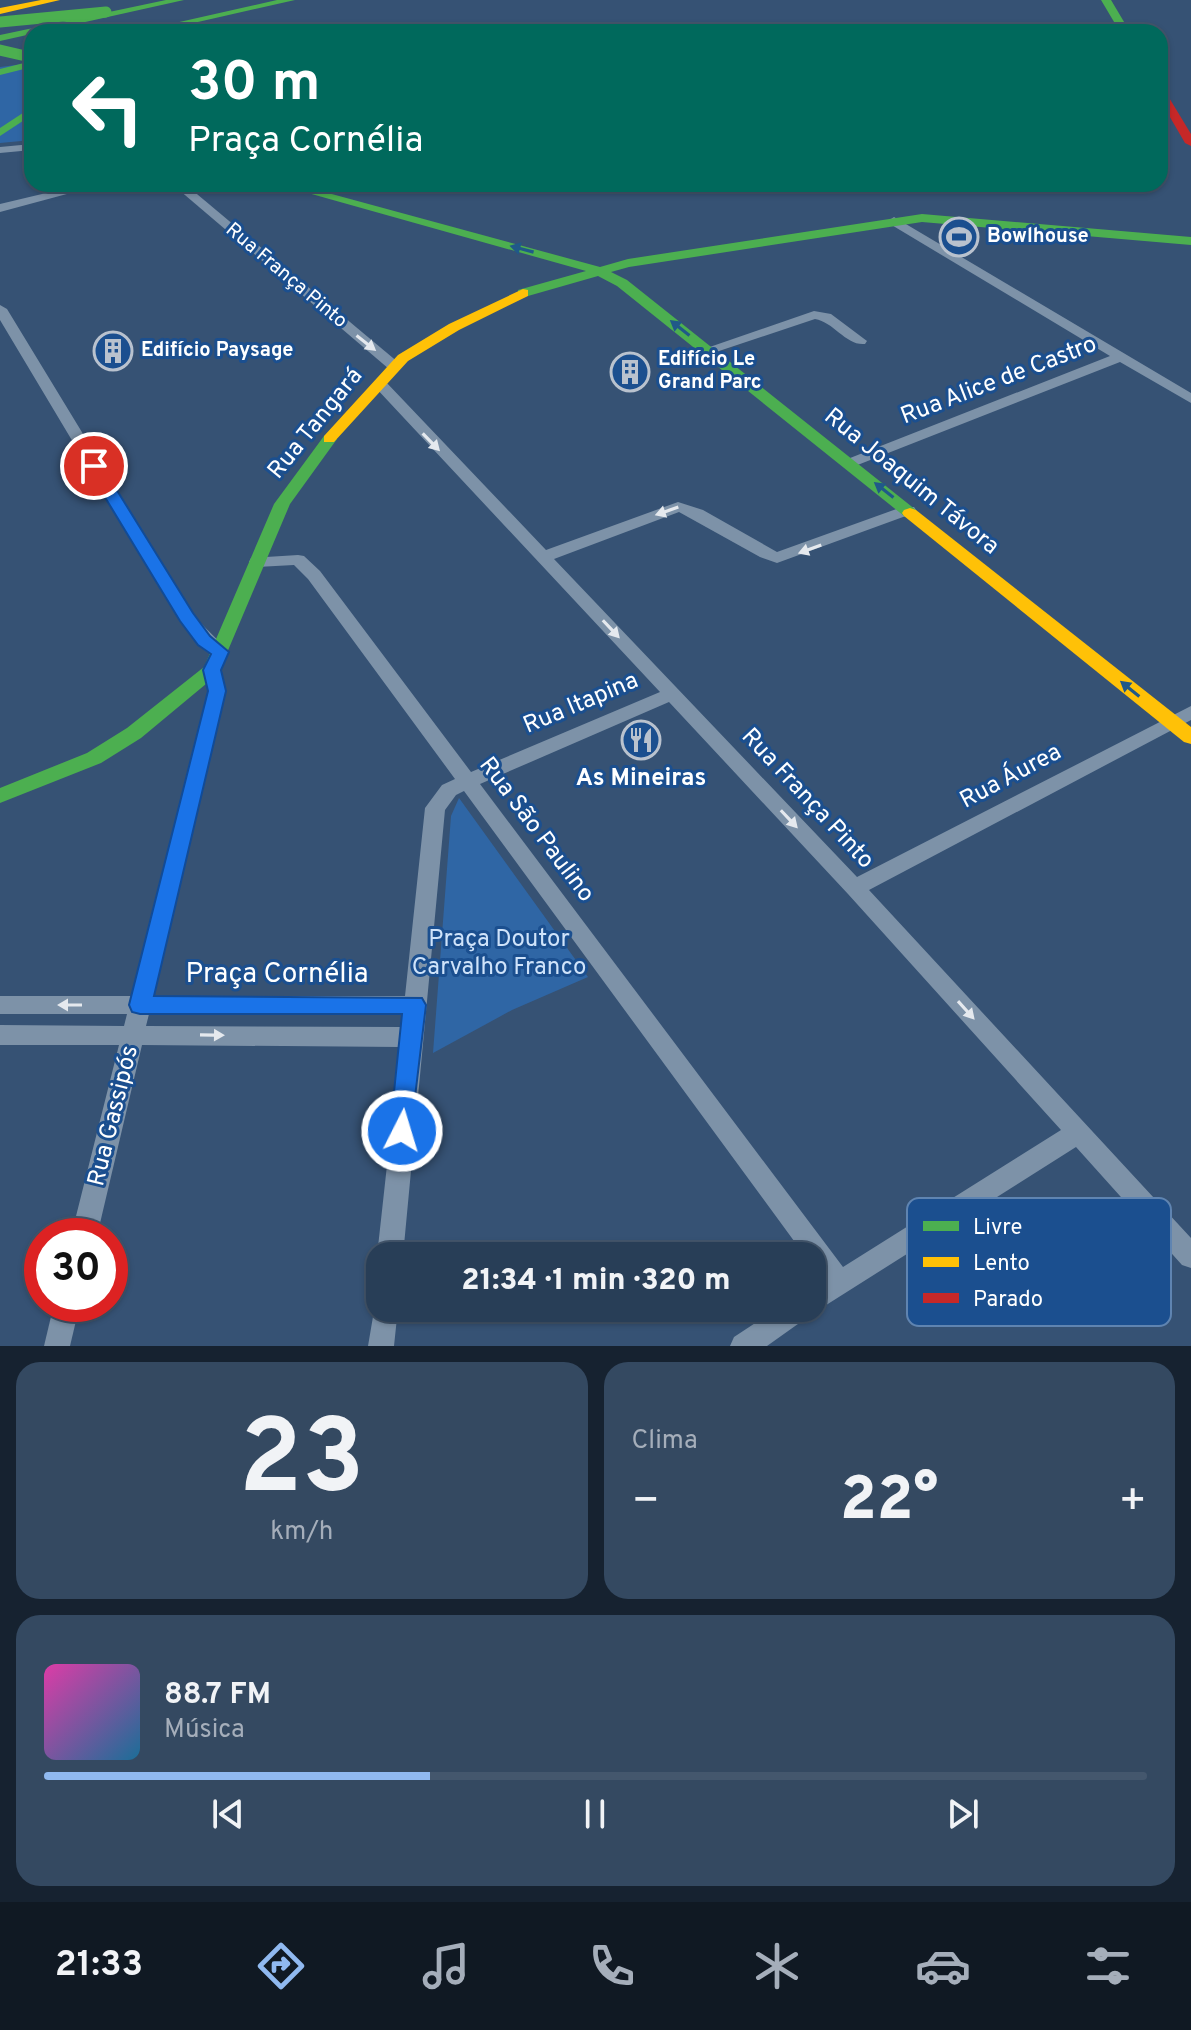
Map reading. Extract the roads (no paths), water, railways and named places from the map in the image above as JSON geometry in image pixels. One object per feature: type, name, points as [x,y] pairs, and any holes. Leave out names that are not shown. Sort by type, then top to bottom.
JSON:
[{"type":"main road","points":[[0,20],[87,0]]},
{"type":"main road","points":[[67,24],[179,0]]},
{"type":"main road","points":[[112,24],[223,0]]},
{"type":"main road","points":[[146,24],[247,0]]},
{"type":"main road","points":[[178,24],[290,0]]},
{"type":"main road","points":[[1106,0],[1120,24]]},
{"type":"main road","points":[[0,9],[50,5],[139,9]]},
{"type":"main road","points":[[0,20],[113,6]]},
{"type":"main road","points":[[0,38],[24,33]]},
{"type":"main road","points":[[0,49],[24,54]]},
{"type":"main road","points":[[0,56],[24,55]]},
{"type":"main road","points":[[0,62],[24,57]]},
{"type":"main road","points":[[0,72],[24,59]]},
{"type":"main road","points":[[0,78],[24,80]]},
{"type":"main road","points":[[1168,104],[1191,143]]},
{"type":"main road","points":[[0,133],[24,116]]},
{"type":"main road","points":[[311,192],[597,270]]},
{"type":"main road","name":"Rua Tangará","points":[[0,796],[72,769],[113,747],[216,661],[257,562],[293,487],[331,436],[394,366],[454,327],[535,287],[597,270],[894,221],[940,218],[1191,241]]},
{"type":"main road","name":"Rua Joaquim Távora","points":[[597,270],[622,283],[708,350],[1191,737]]},
{"type":"street","points":[[0,150],[24,148]]},
{"type":"street","points":[[0,208],[65,192]]},
{"type":"street","name":"Rua França Pinto","points":[[187,192],[394,366]]},
{"type":"street","points":[[894,221],[1191,399]]},
{"type":"street","points":[[0,309],[186,617],[216,661]]},
{"type":"street","points":[[708,350],[814,315],[826,317],[860,341]]},
{"type":"street","name":"Rua Alice de Castro","points":[[850,463],[1120,357]]},
{"type":"street","name":"Rua França Pinto","points":[[380,384],[405,415],[544,557],[855,888],[1137,1198]]},
{"type":"street","points":[[544,557],[678,507],[689,507],[735,538],[777,558],[908,510]]},
{"type":"street","name":"Rua São Paulino","points":[[257,562],[288,559],[305,565],[840,1283]]},
{"type":"street","name":"Rua Gassipós","points":[[88,1218],[217,691],[216,661]]},
{"type":"street","name":"Rua Itapina","points":[[391,1242],[435,808],[449,790],[672,694]]},
{"type":"street","name":"Rua Áurea","points":[[855,888],[1191,712]]},
{"type":"street","name":"Praça Cornélia","points":[[0,1005],[414,1005]]},
{"type":"street","points":[[0,1035],[411,1037]]},
{"type":"street","points":[[974,1198],[1077,1133]]},
{"type":"street","name":"Rua França Pinto","points":[[1171,1234],[1191,1256]]},
{"type":"street","points":[[826,1292],[907,1241]]},
{"type":"street","points":[[57,1346],[63,1322]]},
{"type":"street","points":[[381,1346],[384,1322]]},
{"type":"street","points":[[743,1346],[780,1322]]},
{"type":"place","name":"Bowlhouse","points":[[959,237]]},
{"type":"place","name":"Edifício Paysage","points":[[113,351]]},
{"type":"place","name":"Edifício Le Grand Parc","points":[[630,372]]},
{"type":"place","name":"As Mineiras","points":[[641,740]]},
{"type":"park label","name":"Praça Doutor Carvalho Franco","points":[[499,954]]}]
